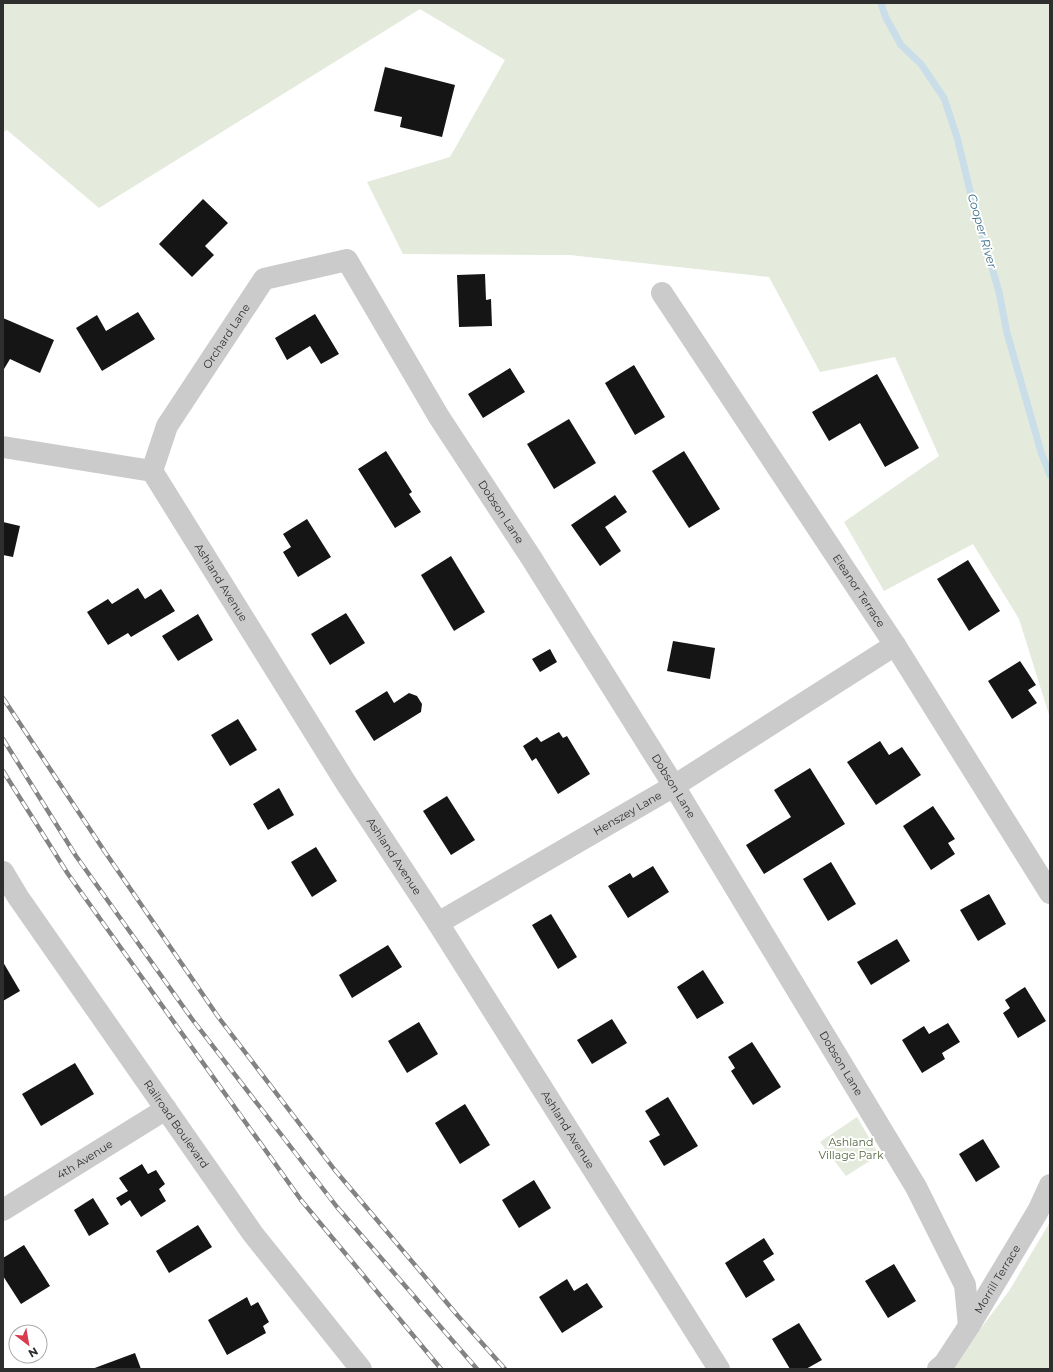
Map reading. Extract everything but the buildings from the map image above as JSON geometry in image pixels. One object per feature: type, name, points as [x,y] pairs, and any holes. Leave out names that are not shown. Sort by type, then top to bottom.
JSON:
[{"type":"street","name":"Orchard Lane","points":[[152,471],[167,426],[264,279],[347,260]]},
{"type":"street","name":"Dobson Lane","points":[[347,260],[439,417],[532,559],[674,786],[916,1187],[965,1284],[969,1326]]},
{"type":"street","name":"Eleanor Terrace","points":[[662,293],[894,645],[1050,893]]},
{"type":"street","points":[[3,447],[152,471]]},
{"type":"street","name":"Ashland Avenue","points":[[152,471],[346,783],[438,923],[719,1369]]},
{"type":"street","name":"Henszey Lane","points":[[438,923],[674,786],[894,645]]},
{"type":"street","name":"Railroad Boulevard","points":[[3,872],[11,901],[166,1109],[253,1234],[361,1369]]},
{"type":"street","name":"4th Avenue","points":[[3,1210],[166,1109]]},
{"type":"street","name":"Morrill Terrace","points":[[938,1369],[944,1364],[969,1326],[1038,1211],[1050,1185]]},
{"type":"green space","points":[[3,3],[1050,3],[1050,718],[1019,619],[973,544],[884,591],[844,522],[939,456],[895,357],[820,372],[769,277],[570,255],[403,254],[367,182],[450,157],[505,60],[420,9],[99,208],[7,130],[3,132]]},
{"type":"green space","name":"Ashland Village Park","points":[[857,1117],[879,1155],[846,1176],[820,1142]]},
{"type":"green space","points":[[1050,1222],[1050,1369],[950,1369],[1009,1291]]},
{"type":"waterway","name":"Cooper River","points":[[881,3],[885,16],[901,45],[921,64],[944,98],[957,137],[971,195],[999,292],[1007,333],[1041,452],[1050,475]]},
{"type":"railway","points":[[3,698],[105,852],[219,1018],[334,1169],[458,1316],[505,1369]]},
{"type":"railway","points":[[3,739],[76,856],[192,1019],[337,1207],[477,1369]]},
{"type":"railway","points":[[3,771],[68,874],[301,1200],[441,1369]]}]
